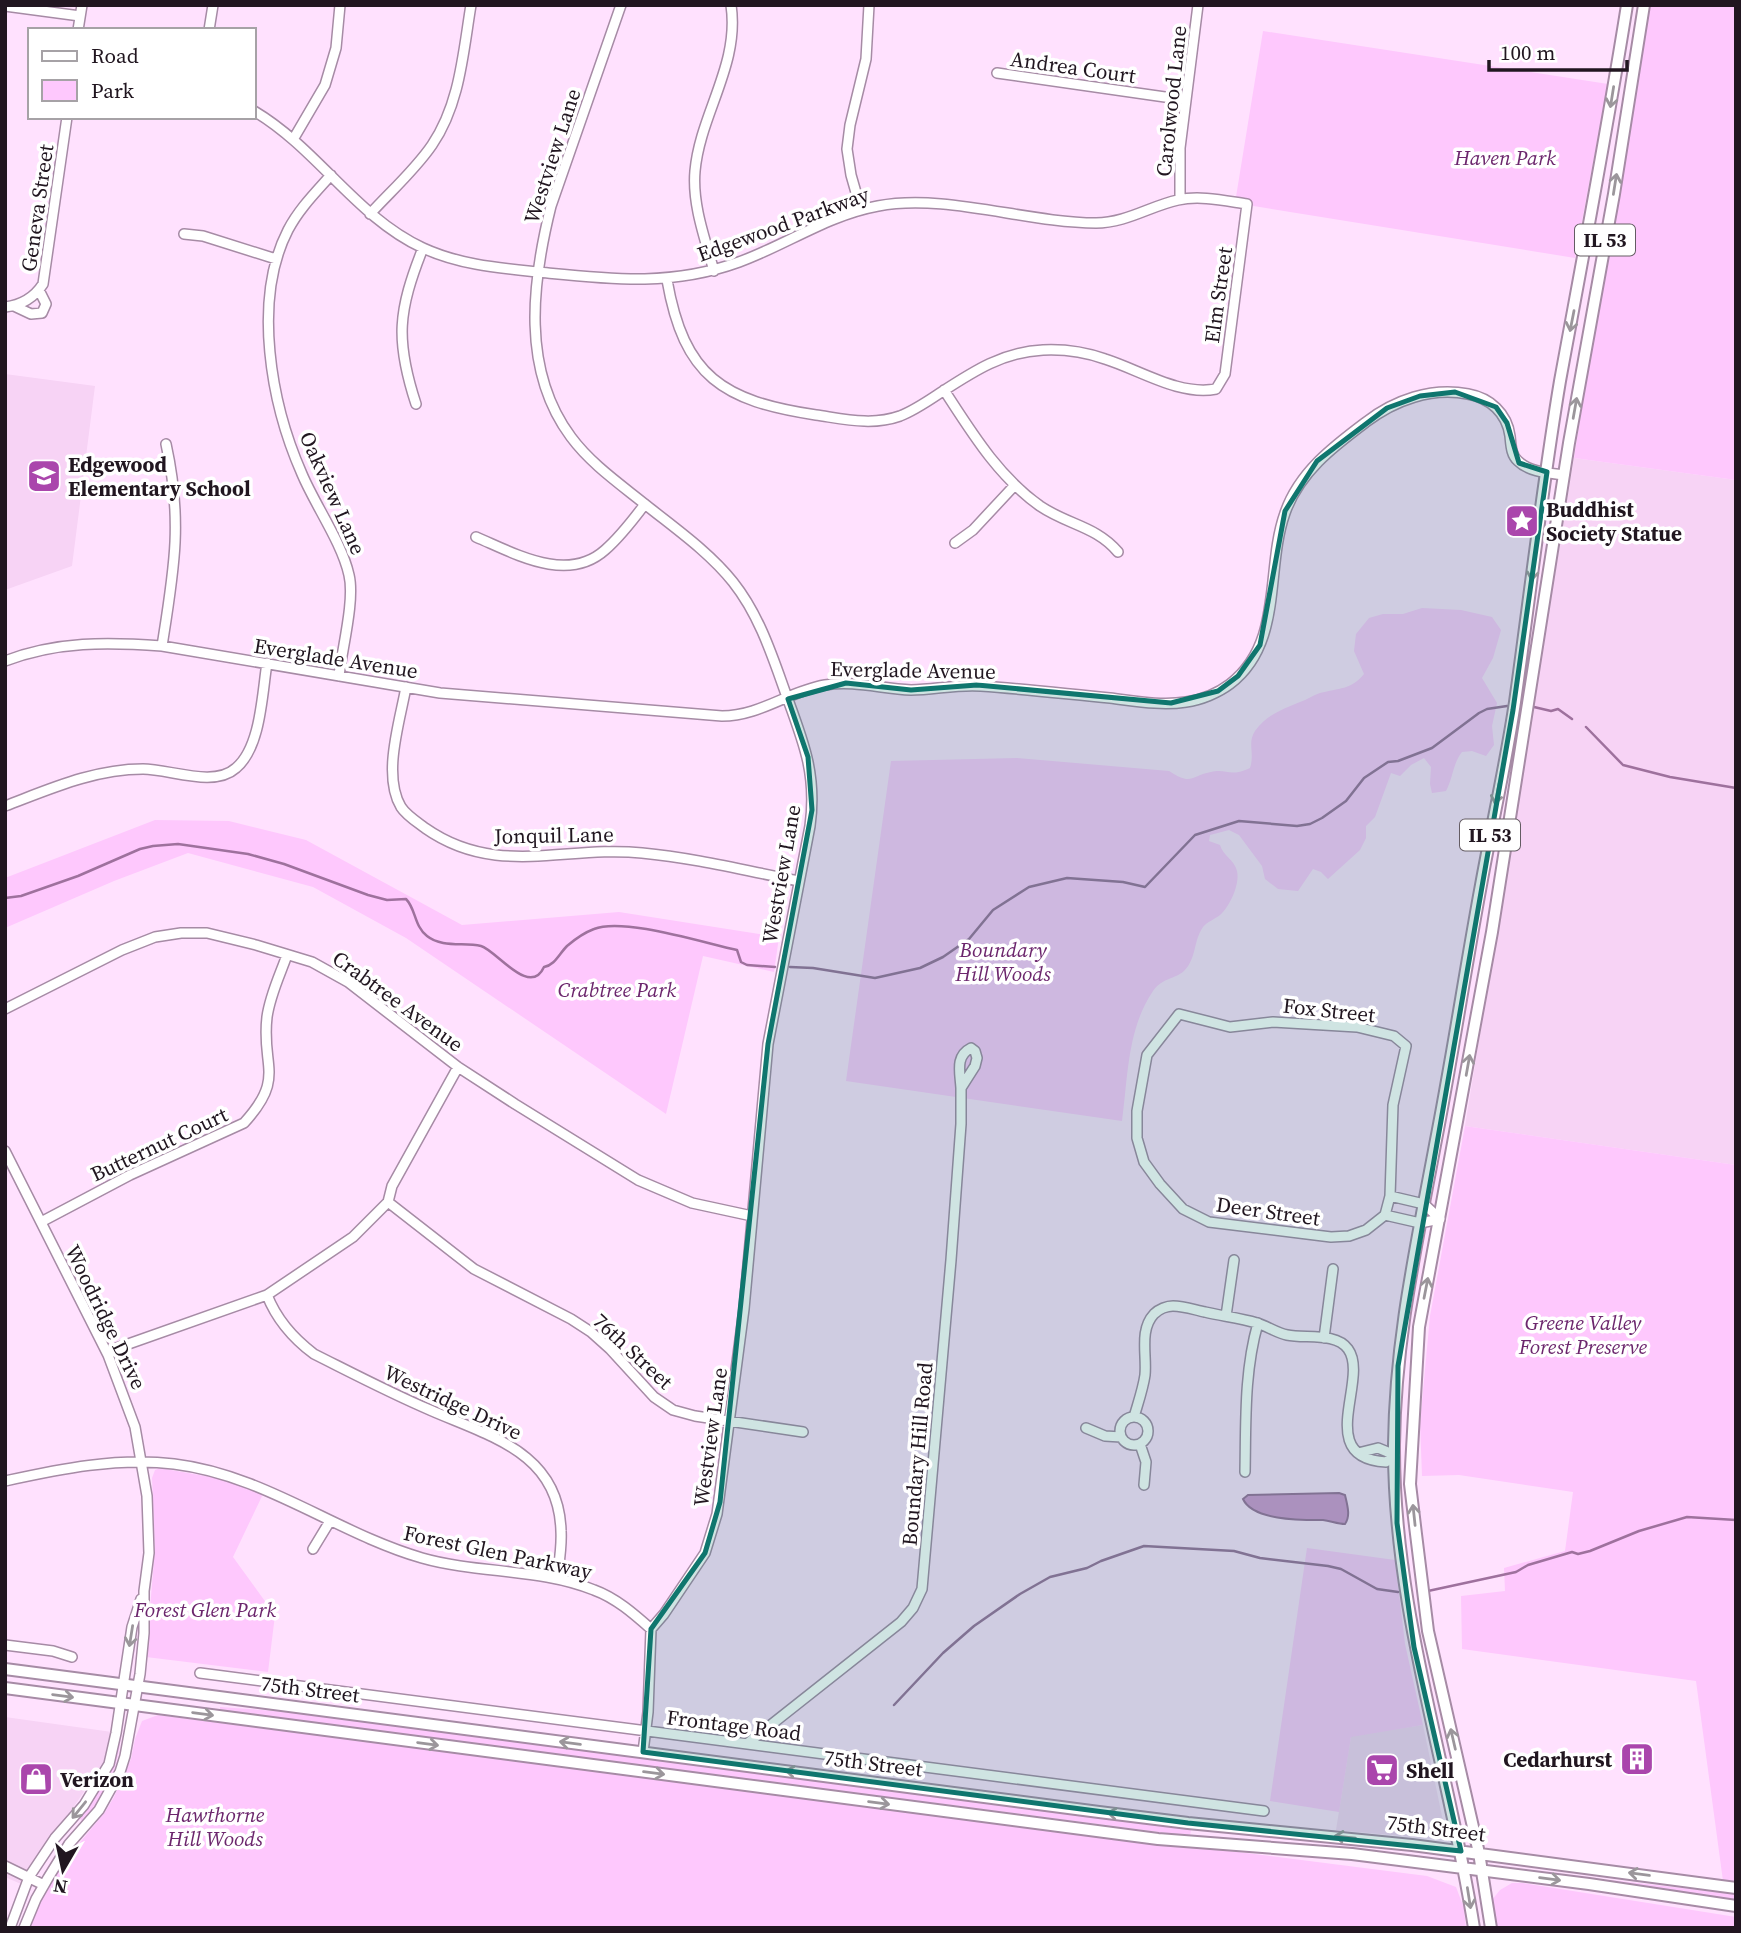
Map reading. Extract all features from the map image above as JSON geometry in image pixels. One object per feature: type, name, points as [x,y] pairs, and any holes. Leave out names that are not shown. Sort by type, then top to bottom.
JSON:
[{"type":"main road","name":"IL 53","points":[[1474,1928],[1461,1851],[1415,1647],[1398,1523],[1395,1455],[1398,1366],[1410,1268],[1513,710],[1560,383],[1608,128],[1627,5]]},
{"type":"main road","name":"IL 53","points":[[1491,1928],[1479,1853],[1428,1631],[1410,1484],[1419,1326],[1496,905],[1564,475],[1614,194],[1644,5]]},
{"type":"main road","name":"75th Street","points":[[5,1669],[1188,1823],[1340,1836],[1736,1888]]},
{"type":"main road","name":"75th Street","points":[[5,1688],[1158,1839],[1313,1851],[1482,1870],[1736,1906]]},
{"type":"street","points":[[209,28],[213,5]]},
{"type":"street","points":[[294,138],[325,85],[336,48],[340,5]]},
{"type":"street","points":[[370,214],[426,153],[448,116],[458,86],[471,5]]},
{"type":"street","name":"Westview Lane","points":[[621,5],[551,206],[535,310],[535,343],[548,394],[571,436],[599,466],[705,553],[734,583],[762,630],[808,757],[813,792],[810,827],[768,1044],[744,1309],[720,1502],[705,1553],[651,1629]]},
{"type":"street","points":[[714,271],[697,206],[695,170],[700,144],[728,62],[733,32],[731,5]]},
{"type":"street","points":[[861,210],[850,175],[847,149],[868,48],[869,5]]},
{"type":"street","name":"Carolwood Lane","points":[[1180,200],[1180,148],[1198,5]]},
{"type":"street","points":[[5,6],[81,10],[79,28]]},
{"type":"street","name":"Andrea Court","points":[[997,74],[1186,100]]},
{"type":"street","name":"Edgewood Parkway","points":[[256,112],[294,138],[370,214],[393,232],[423,248],[460,262],[614,280],[667,279],[714,271],[861,210],[892,204],[916,203],[1096,223],[1123,219],[1180,200],[1247,204]]},
{"type":"street","name":"Geneva Street","points":[[9,306],[30,299],[39,290],[47,268],[67,119]]},
{"type":"street","name":"Oakview Lane","points":[[331,175],[294,219],[276,259],[271,283],[269,320],[274,374],[290,443],[350,578],[339,676]]},
{"type":"street","name":"Elm Street","points":[[944,390],[1000,358],[1046,349],[1095,355],[1160,380],[1199,391],[1216,389],[1225,374],[1247,204]]},
{"type":"street","points":[[184,234],[202,236],[276,259]]},
{"type":"street","points":[[416,404],[405,368],[401,327],[405,295],[423,248]]},
{"type":"street","points":[[667,279],[675,319],[693,357],[721,385],[753,402],[777,409],[854,421],[874,421],[904,414],[944,390],[976,439],[1014,486],[1056,516],[1106,538],[1118,552]]},
{"type":"street","points":[[9,306],[31,314],[42,313],[46,304],[39,290]]},
{"type":"street","name":"Everglade Avenue","points":[[5,661],[40,650],[88,643],[163,646],[475,698],[722,716],[751,713],[822,685],[846,684],[912,690],[977,685],[1171,703],[1196,700],[1230,684],[1250,662],[1260,645],[1267,620],[1285,511],[1317,461],[1387,408],[1402,401],[1439,393],[1455,392],[1479,397],[1504,415],[1512,450],[1519,463],[1528,468],[1564,475]]},
{"type":"street","points":[[163,646],[176,559],[177,524],[174,485],[166,444]]},
{"type":"street","points":[[955,543],[973,530],[1014,486]]},
{"type":"street","points":[[476,537],[542,563],[578,563],[603,553],[645,504]]},
{"type":"street","points":[[5,806],[58,786],[108,772],[158,770],[204,778],[234,770],[253,744],[267,663]]},
{"type":"street","name":"Jonquil Lane","points":[[406,687],[393,765],[393,784],[402,808],[439,836],[472,850],[497,856],[528,858],[583,852],[638,852],[799,881]]},
{"type":"street","name":"Crabtree Avenue","points":[[5,1009],[122,950],[167,934],[207,933],[287,955],[312,962],[348,982],[458,1067],[657,1190],[692,1203],[752,1216]]},
{"type":"street","name":"Butternut Court","points":[[41,1222],[130,1175],[244,1123],[263,1100],[269,1082],[267,1017],[272,994],[287,955]]},
{"type":"street","name":"Fox Street","points":[[1179,1014],[1230,1027],[1273,1022],[1357,1027],[1394,1036],[1406,1046],[1393,1105],[1390,1196]]},
{"type":"street","name":"Deer Street","points":[[1179,1014],[1147,1055],[1137,1111],[1137,1138],[1144,1162],[1183,1209],[1209,1222],[1331,1237],[1349,1236],[1366,1230],[1385,1215]]},
{"type":"street","points":[[108,1355],[117,1348],[267,1294],[353,1237],[387,1202],[392,1186],[458,1067]]},
{"type":"street","name":"Boundary Hill Road","points":[[748,1743],[901,1622],[913,1608],[922,1589],[961,1124],[961,1088]]},
{"type":"street","name":"Woodridge Drive","points":[[5,1152],[108,1355],[129,1405],[142,1462],[149,1539],[144,1591],[145,1633],[135,1705],[120,1772],[99,1811],[69,1844],[44,1885],[24,1928]]},
{"type":"street","points":[[1390,1196],[1424,1203],[1440,1219],[1420,1223],[1385,1215],[1390,1196]]},
{"type":"street","name":"76th Street","points":[[387,1202],[474,1269],[591,1332],[663,1404],[685,1414],[803,1432]]},
{"type":"street","points":[[1226,1316],[1234,1260]]},
{"type":"street","points":[[1324,1338],[1333,1269]]},
{"type":"street","name":"Westridge Drive","points":[[267,1294],[274,1312],[314,1354],[403,1398],[503,1441],[527,1457],[541,1472],[558,1509],[561,1532],[557,1579]]},
{"type":"street","points":[[1133,1417],[1145,1374],[1145,1332],[1149,1320],[1156,1312],[1172,1306],[1258,1323],[1286,1335],[1340,1341],[1351,1357],[1348,1434],[1358,1453],[1378,1448],[1395,1455]]},
{"type":"street","points":[[1245,1472],[1246,1396],[1251,1347],[1258,1323]]},
{"type":"street","points":[[1086,1428],[1105,1436],[1121,1437],[1132,1445],[1140,1444],[1147,1437],[1148,1427],[1143,1419],[1133,1417],[1122,1423],[1121,1437]]},
{"type":"street","points":[[1140,1444],[1146,1462],[1144,1485]]},
{"type":"street","name":"Forest Glen Parkway","points":[[5,1481],[85,1466],[142,1462],[186,1465],[222,1473],[264,1488],[379,1543],[426,1559],[474,1569],[557,1579],[603,1593],[624,1606],[651,1629]]},
{"type":"street","points":[[313,1549],[330,1521]]},
{"type":"street","name":"Woodridge Drive","points":[[9,1928],[29,1877],[55,1838],[84,1805],[105,1772],[113,1750],[132,1628],[144,1591]]},
{"type":"street","points":[[643,1752],[651,1629]]},
{"type":"street","points":[[5,1645],[53,1651],[72,1657]]},
{"type":"street","name":"Frontage Road","points":[[200,1672],[1264,1811]]},
{"type":"street","points":[[5,1867],[44,1885]]},
{"type":"highlighted area","points":[[1455,392],[1496,407],[1507,423],[1519,463],[1547,472],[1513,710],[1398,1366],[1397,1523],[1414,1647],[1461,1851],[1188,1823],[643,1752],[651,1629],[705,1553],[720,1502],[768,1044],[812,810],[808,757],[788,699],[846,683],[911,690],[977,685],[1171,703],[1218,691],[1238,676],[1260,645],[1285,511],[1317,461],[1387,408],[1420,396]]},
{"type":"shaded area","name":"Edgewood Elementary School","points":[[5,374],[95,386],[72,566],[5,590]]},
{"type":"shaded area","points":[[1574,458],[1736,480],[1736,1165],[1465,1126]]},
{"type":"shaded area","points":[[1248,1495],[1345,1495],[1348,1517],[1345,1524],[1279,1518],[1257,1512],[1243,1499]]},
{"type":"shaded area","points":[[5,1717],[112,1732],[107,1758],[21,1884],[5,1877]]},
{"type":"shaded area","points":[[1423,1725],[1447,1840],[1336,1830],[1351,1736]]},
{"type":"green space","points":[[1646,5],[1736,5],[1736,480],[1574,458]]},
{"type":"green space","name":"Haven Park","points":[[1263,31],[1608,84],[1575,258],[1235,203]]},
{"type":"green space","name":"Boundary Hill Woods","points":[[1422,608],[1461,610],[1492,617],[1501,630],[1493,658],[1482,678],[1497,703],[1492,726],[1494,745],[1486,756],[1472,751],[1462,752],[1446,791],[1432,793],[1431,767],[1424,758],[1411,765],[1400,776],[1391,773],[1375,817],[1366,826],[1366,838],[1360,850],[1328,879],[1313,869],[1298,891],[1278,889],[1265,879],[1262,866],[1239,835],[1229,830],[1210,835],[1209,841],[1220,845],[1236,867],[1236,888],[1224,911],[1203,927],[1188,966],[1180,974],[1157,987],[1144,1006],[1133,1037],[1122,1121],[846,1081],[891,761],[1017,758],[1169,771],[1187,779],[1216,771],[1243,771],[1250,768],[1253,735],[1264,721],[1317,694],[1349,686],[1364,674],[1354,651],[1356,634],[1369,618],[1383,614],[1403,614]]},
{"type":"green space","name":"Crabtree Park","points":[[155,820],[229,821],[306,840],[462,925],[619,912],[779,937],[774,972],[703,956],[666,1114],[406,938],[313,887],[188,853],[114,881],[5,928],[5,878]]},
{"type":"green space","name":"Greene Valley Forest Preserve","points":[[1465,1126],[1736,1165],[1736,1882],[1723,1881],[1696,1681],[1462,1649],[1461,1596],[1505,1591],[1504,1568],[1565,1551],[1573,1492],[1459,1475],[1422,1476],[1420,1423],[1430,1316]]},
{"type":"green space","name":"Forest Glen Park","points":[[160,1468],[227,1480],[263,1494],[233,1557],[275,1615],[268,1672],[146,1657],[155,1548],[152,1478],[155,1470]]},
{"type":"green space","points":[[1307,1548],[1395,1560],[1405,1644],[1423,1725],[1351,1737],[1339,1812],[1270,1801]]},
{"type":"green space","points":[[220,1707],[305,1713],[1191,1829],[1190,1836],[220,1711]]},
{"type":"green space","name":"Hawthorne Hill Woods","points":[[158,1715],[1427,1876],[1456,1887],[1464,1908],[1466,1928],[29,1928],[47,1885],[114,1797],[131,1759],[142,1721]]},
{"type":"green space","points":[[121,1735],[110,1783],[97,1807],[81,1821],[80,1816],[111,1769]]},
{"type":"green space","points":[[1609,1881],[1736,1894],[1736,1900]]},
{"type":"green space","points":[[1512,1883],[1736,1917],[1736,1928],[1496,1928],[1492,1900],[1500,1890]]},
{"type":"waterway","points":[[790,967],[875,978],[920,968],[943,957],[969,939],[993,910],[1029,887],[1067,878],[1123,882],[1145,887],[1195,835],[1239,821],[1297,826],[1310,824],[1346,801],[1364,778],[1388,762],[1432,748],[1479,713],[1507,706]]},
{"type":"waterway","points":[[1534,707],[1551,711],[1558,709],[1572,719]]},
{"type":"waterway","points":[[1586,727],[1623,765],[1670,777],[1736,788]]},
{"type":"waterway","points":[[5,898],[21,896],[78,876],[140,849],[178,844],[248,854],[284,864],[368,895],[387,900],[406,899],[423,932],[433,940],[481,946],[513,970],[530,977],[538,975],[544,967],[554,962],[567,946],[587,932],[607,926],[624,926],[685,937],[737,950],[741,962],[747,965],[775,967]]},
{"type":"waterway","points":[[1428,1591],[1516,1572],[1528,1565],[1572,1552],[1578,1554],[1590,1551],[1639,1531],[1687,1517],[1736,1520]]},
{"type":"waterway","points":[[894,1705],[943,1653],[974,1626],[1020,1594],[1050,1577],[1087,1568],[1144,1546],[1234,1551],[1260,1558],[1328,1566],[1341,1569],[1377,1589],[1398,1592]]},
{"type":"place","name":"Edgewood Elementary School","points":[[44,476]]},
{"type":"place","name":"Buddhist Society Statue","points":[[1522,521]]},
{"type":"place","name":"Cedarhurst","points":[[1637,1759]]},
{"type":"place","name":"Shell","points":[[1382,1770]]},
{"type":"place","name":"Verizon","points":[[36,1779]]}]
